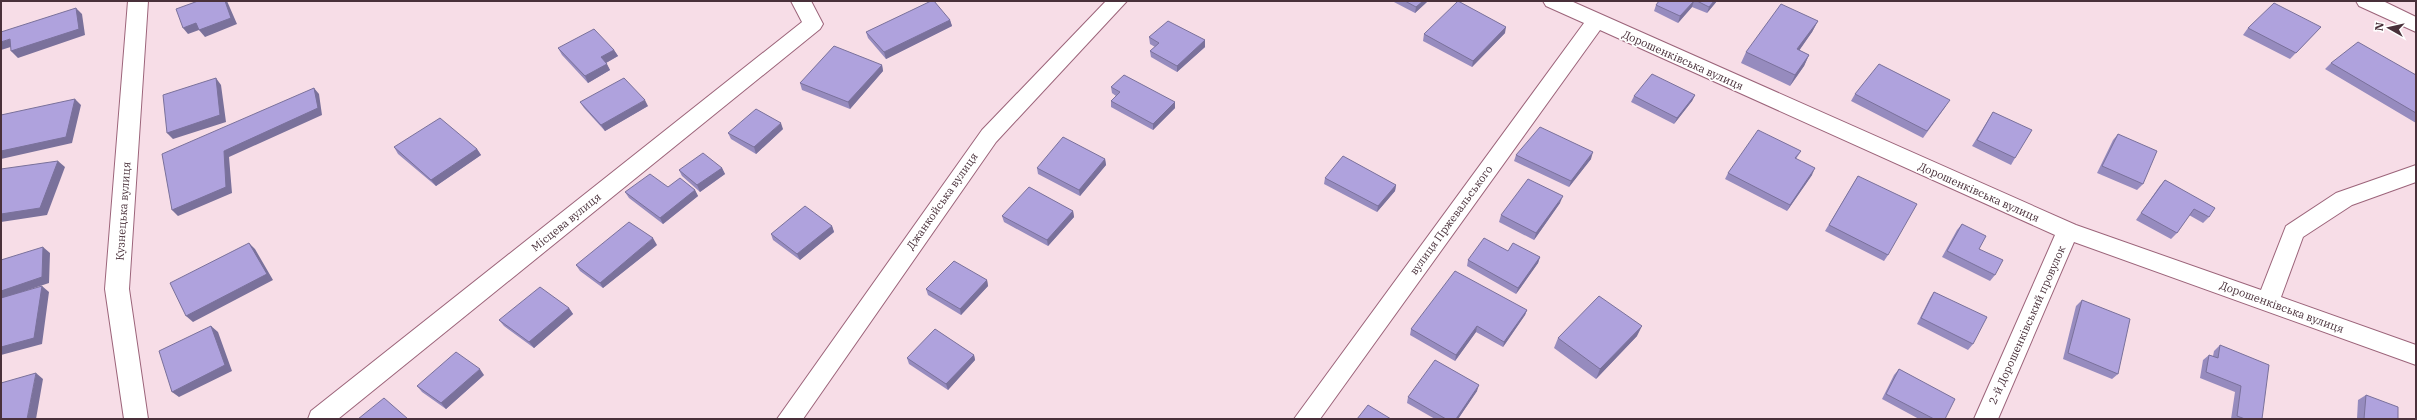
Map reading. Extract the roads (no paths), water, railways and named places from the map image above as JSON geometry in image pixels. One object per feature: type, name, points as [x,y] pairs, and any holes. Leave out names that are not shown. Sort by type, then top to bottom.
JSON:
[{"type":"street","name":"Кузнецька вулиця","points":[[136,419],[117,289],[138,1]]},
{"type":"street","name":"Місцева вулиця","points":[[320,419],[813,24],[801,1]]},
{"type":"street","name":"Джанкойська вулиця","points":[[789,419],[989,136],[1117,1]]},
{"type":"street","name":"Дорошенківська вулиця","points":[[1553,1],[2068,231],[2416,356]]},
{"type":"street","points":[[2366,1],[2416,25]]},
{"type":"street","name":"вулиця Пржевальського","points":[[1306,419],[1596,21]]},
{"type":"street","points":[[2268,302],[2294,232],[2344,199],[2416,173]]},
{"type":"street","name":"2-й Дорошенківський провулок","points":[[1986,419],[2068,231]]}]
